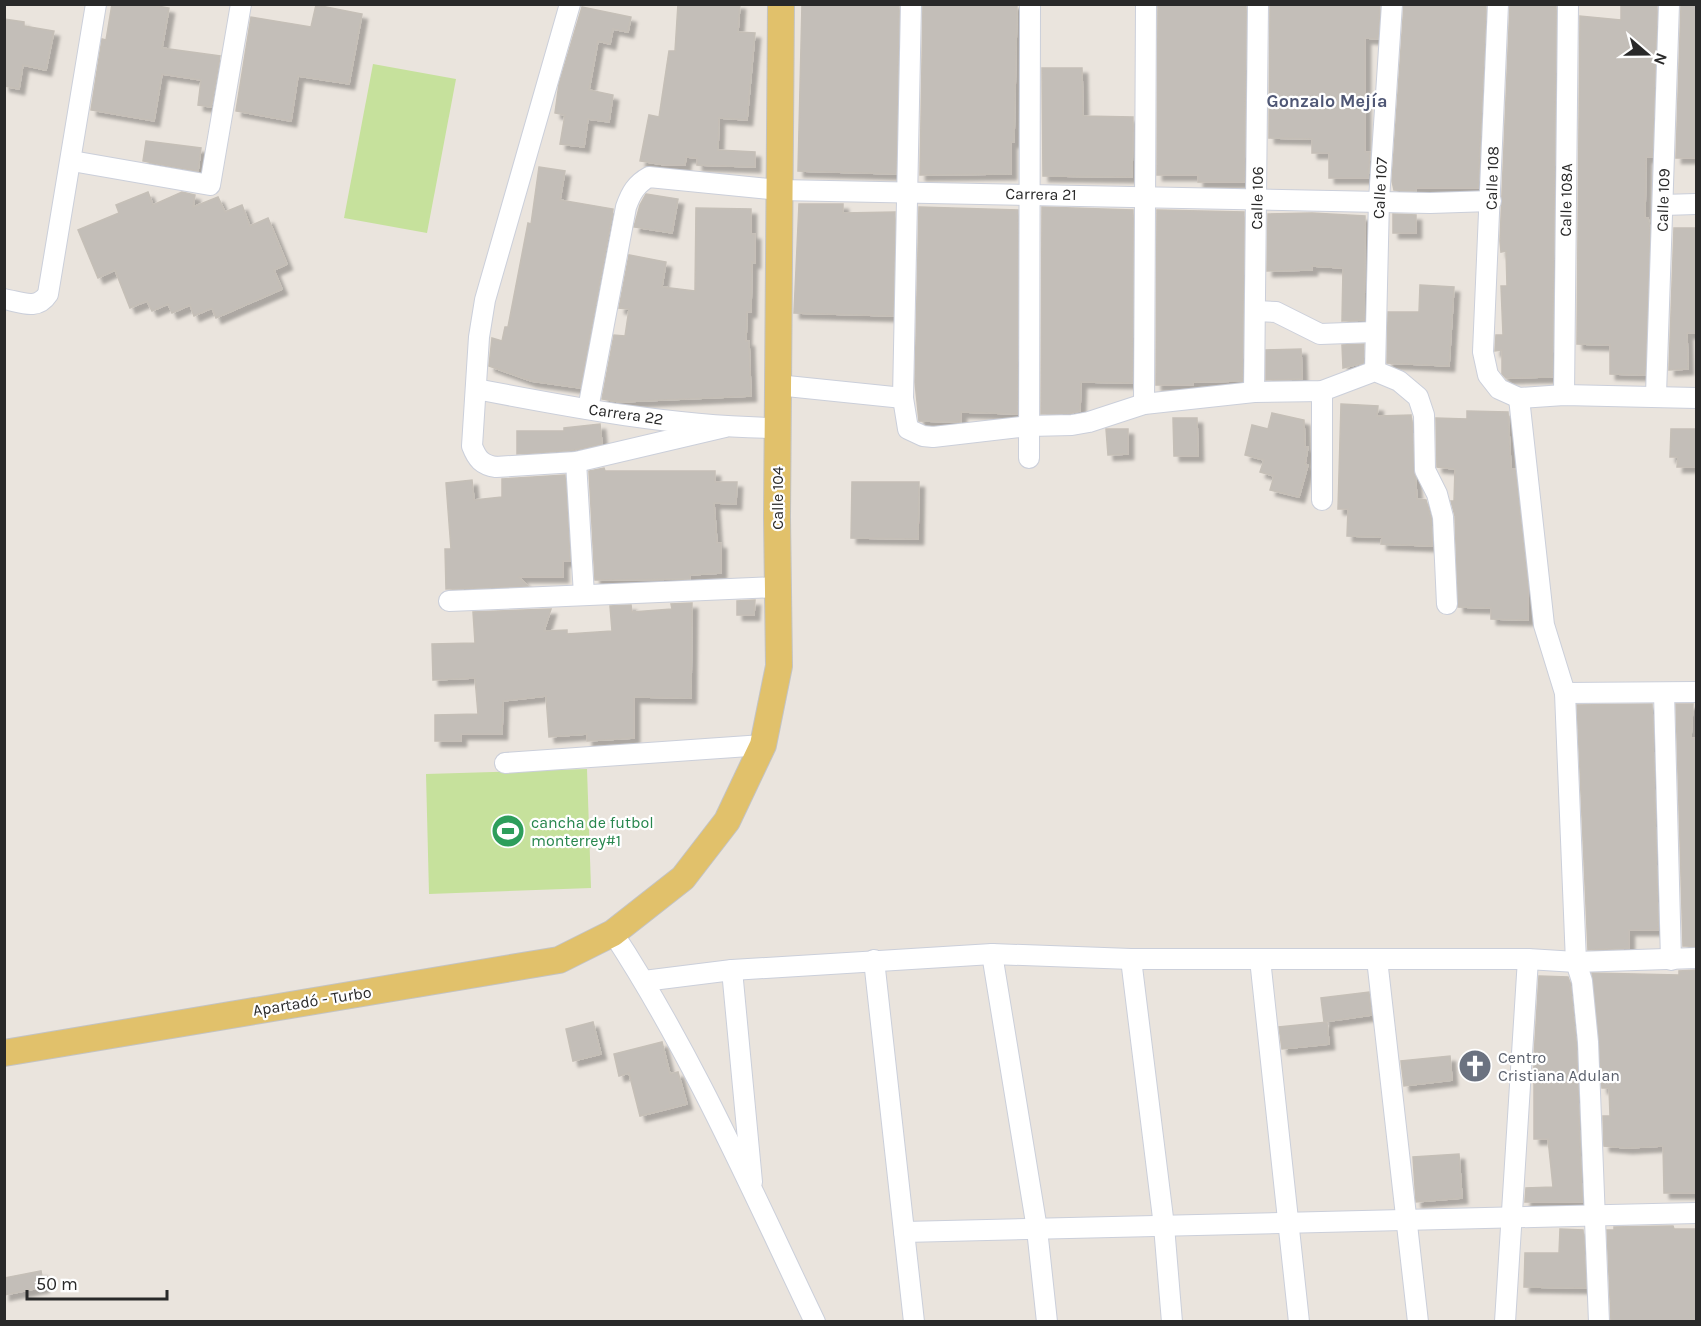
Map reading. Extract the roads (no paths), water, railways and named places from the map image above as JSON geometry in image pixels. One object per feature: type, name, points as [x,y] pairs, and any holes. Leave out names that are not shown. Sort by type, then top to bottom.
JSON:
[{"type":"main road","name":"Calle 104","points":[[613,933],[683,878],[727,821],[763,745],[779,666],[777,385],[781,4]]},
{"type":"main road","name":"Apartadó - Turbo","points":[[4,1053],[559,960],[613,933]]},
{"type":"street","points":[[4,299],[36,305],[43,302],[48,294],[72,161],[96,4]]},
{"type":"street","points":[[72,161],[210,185],[241,4]]},
{"type":"street","points":[[570,4],[485,300],[478,337],[472,446],[476,458],[486,465],[496,467],[576,462],[724,427]]},
{"type":"street","points":[[911,4],[903,398],[906,424],[912,432],[923,436],[1089,422],[1144,404],[1254,392],[1322,391],[1375,371],[1399,381],[1418,397],[1424,415],[1425,470],[1437,494],[1443,518],[1447,604]]},
{"type":"street","points":[[1029,458],[1030,4]]},
{"type":"street","points":[[1144,404],[1146,4]]},
{"type":"street","name":"Calle 106","points":[[1254,392],[1258,4]]},
{"type":"street","name":"Calle 107","points":[[1375,371],[1378,200],[1392,4]]},
{"type":"street","name":"Calle 108","points":[[1498,4],[1484,352],[1488,375],[1499,388],[1519,398]]},
{"type":"street","name":"Calle 108A","points":[[1564,395],[1568,4]]},
{"type":"street","name":"Calle 109","points":[[1656,395],[1669,4]]},
{"type":"street","name":"Carrera 21","points":[[588,409],[625,225],[626,207],[632,192],[640,182],[649,177],[779,190],[1257,197],[1430,203],[1491,201]]},
{"type":"street","points":[[1663,205],[1696,204]]},
{"type":"street","points":[[1255,311],[1285,316],[1320,334],[1362,335],[1375,332]]},
{"type":"street","points":[[777,385],[903,398]]},
{"type":"street","name":"Carrera 22","points":[[476,388],[588,409],[724,427],[777,428]]},
{"type":"street","points":[[1322,391],[1322,500]]},
{"type":"street","points":[[1599,1322],[1588,1042],[1582,981],[1576,962],[1565,693],[1544,625],[1519,398],[1564,395],[1656,395],[1696,398]]},
{"type":"street","points":[[576,462],[584,595]]},
{"type":"street","points":[[449,601],[777,587]]},
{"type":"street","points":[[1565,693],[1696,692]]},
{"type":"street","points":[[1664,693],[1671,960]]},
{"type":"street","points":[[505,763],[763,745]]},
{"type":"street","points":[[613,933],[644,981],[753,1192],[815,1322]]},
{"type":"street","points":[[644,981],[732,970],[992,954],[1131,959],[1528,959],[1576,962],[1696,958]]},
{"type":"street","points":[[992,954],[1037,1229],[1047,1322]]},
{"type":"street","points":[[1131,959],[1164,1226],[1172,1322]]},
{"type":"street","points":[[1260,959],[1299,1322]]},
{"type":"street","points":[[1377,959],[1418,1322]]},
{"type":"street","points":[[1505,1322],[1528,959]]},
{"type":"street","points":[[874,960],[914,1322]]},
{"type":"street","points":[[732,970],[753,1192]]},
{"type":"street","points":[[904,1232],[1696,1213]]},
{"type":"place","name":"cancha de futbol monterrey#1","points":[[508,831]]},
{"type":"place","name":"Centro Cristiana Adulan","points":[[1475,1066]]},
{"type":"district","name":"Gonzalo Mejía","points":[[1327,101]]}]
